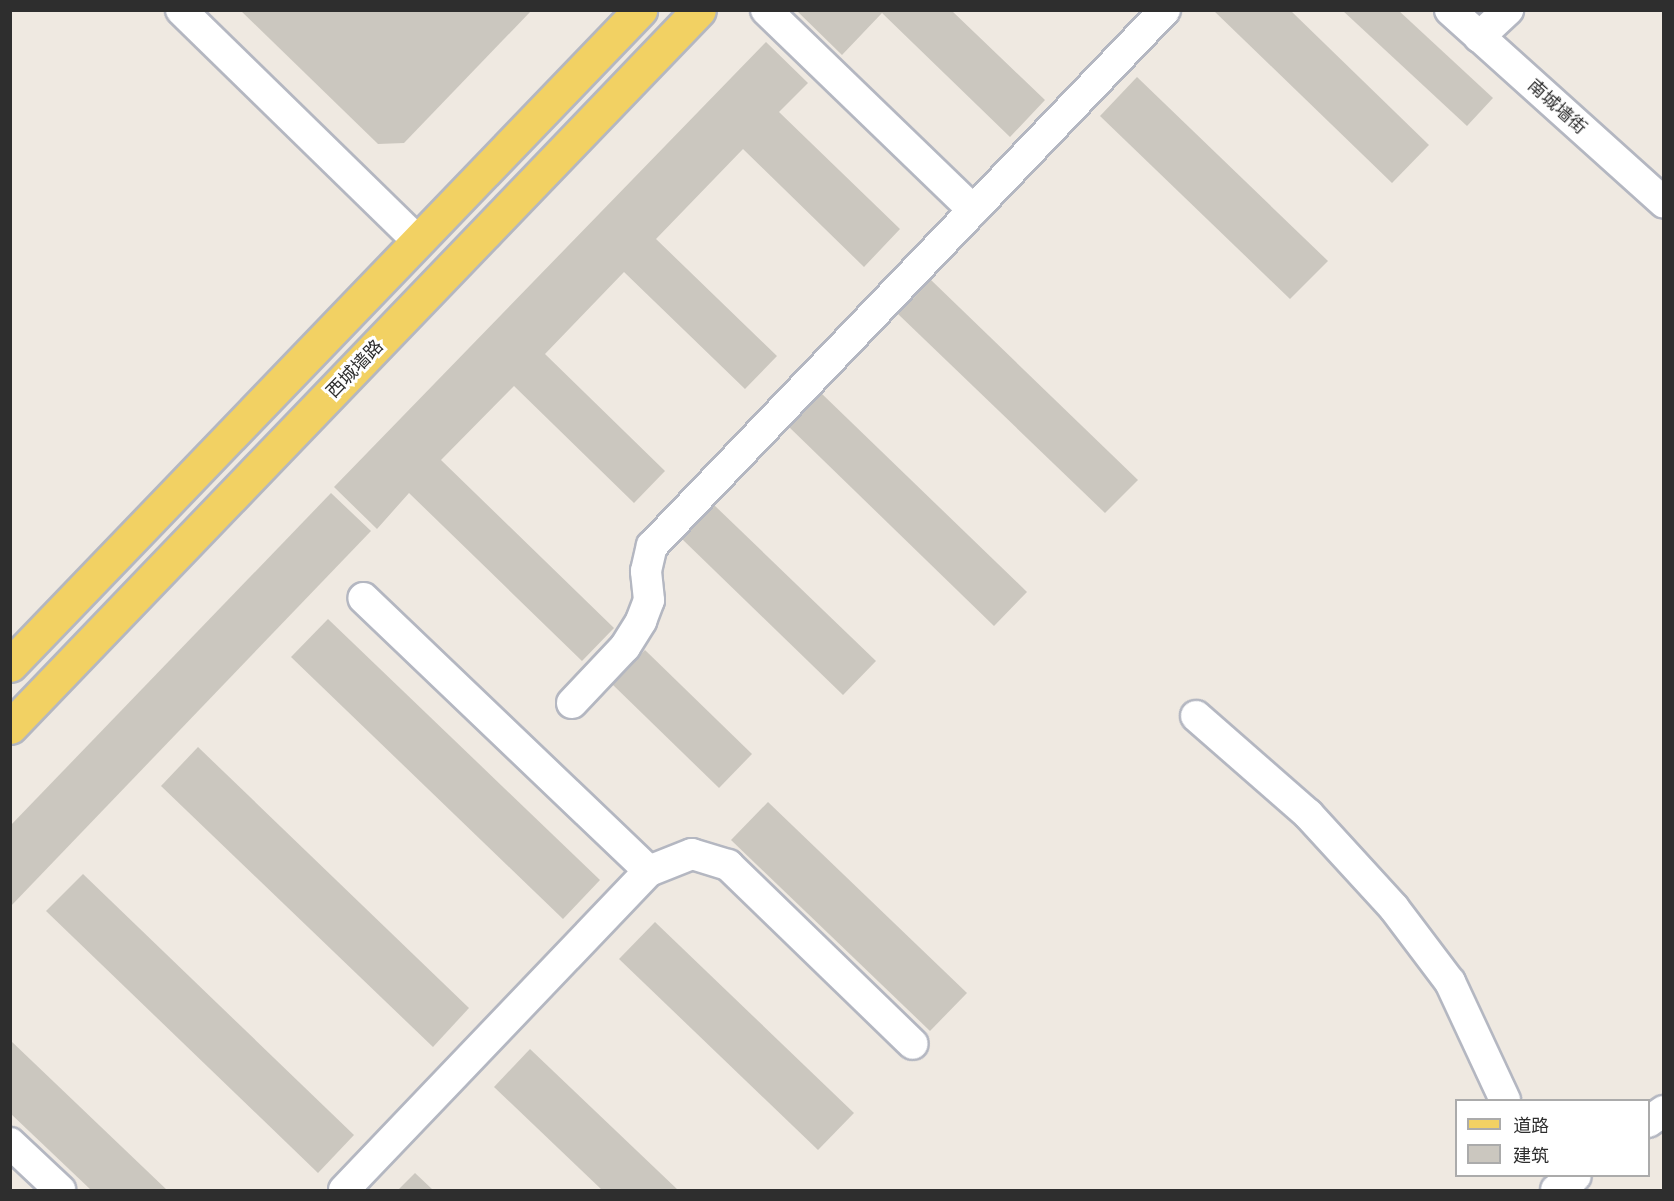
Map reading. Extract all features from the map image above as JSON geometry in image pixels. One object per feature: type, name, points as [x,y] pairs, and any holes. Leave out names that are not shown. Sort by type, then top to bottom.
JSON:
[{"type":"main road","points":[[10,665],[640,10]]},
{"type":"main road","name":"西城墙路","points":[[10,727],[699,10]]},
{"type":"street","points":[[181,10],[418,241]]},
{"type":"street","points":[[766,10],[973,210]]},
{"type":"street","points":[[572,703],[625,647],[641,621],[649,600],[646,571],[652,546],[1165,10]]},
{"type":"street","name":"南城墙街","points":[[1450,10],[1664,203]]},
{"type":"street","points":[[1479,36],[1508,10]]},
{"type":"street","points":[[363,598],[649,871]]},
{"type":"street","points":[[1196,716],[1308,814],[1395,908],[1450,982],[1504,1099]]},
{"type":"street","points":[[344,1191],[649,871],[692,854],[728,866],[913,1044]]},
{"type":"street","points":[[1650,1121],[1664,1111]]},
{"type":"street","points":[[10,1143],[60,1191]]},
{"type":"building","points":[[240,10],[532,10],[404,143],[378,144]]},
{"type":"building","points":[[796,10],[951,10],[1045,100],[1010,137],[882,13],[842,55]]},
{"type":"building","points":[[1213,10],[1290,10],[1429,145],[1392,183]]},
{"type":"building","points":[[1342,10],[1398,10],[1493,98],[1467,126]]},
{"type":"building","points":[[766,42],[808,83],[779,112],[900,229],[864,267],[743,149],[656,239],[777,356],[745,389],[624,272],[545,354],[665,471],[634,503],[514,386],[441,460],[614,628],[582,661],[409,493],[377,529],[334,487]]},
{"type":"building","points":[[1137,77],[1328,261],[1290,299],[1100,116]]},
{"type":"building","points":[[931,280],[1138,480],[1105,513],[898,314]]},
{"type":"building","points":[[820,392],[1027,592],[994,626],[788,426]]},
{"type":"building","points":[[331,493],[371,531],[10,907],[10,826]]},
{"type":"building","points":[[713,504],[876,661],[843,695],[681,538]]},
{"type":"building","points":[[328,619],[600,880],[563,919],[291,657]]},
{"type":"building","points":[[645,650],[752,754],[719,788],[612,684]]},
{"type":"building","points":[[198,747],[469,1008],[433,1047],[161,786]]},
{"type":"building","points":[[768,802],[967,993],[930,1031],[731,840]]},
{"type":"building","points":[[83,874],[354,1135],[318,1173],[46,911]]},
{"type":"building","points":[[655,922],[854,1113],[818,1150],[619,959]]},
{"type":"building","points":[[10,1040],[167,1190],[91,1190],[10,1113]]},
{"type":"building","points":[[530,1049],[678,1190],[602,1190],[494,1087]]},
{"type":"building","points":[[415,1173],[433,1190],[398,1190]]}]
